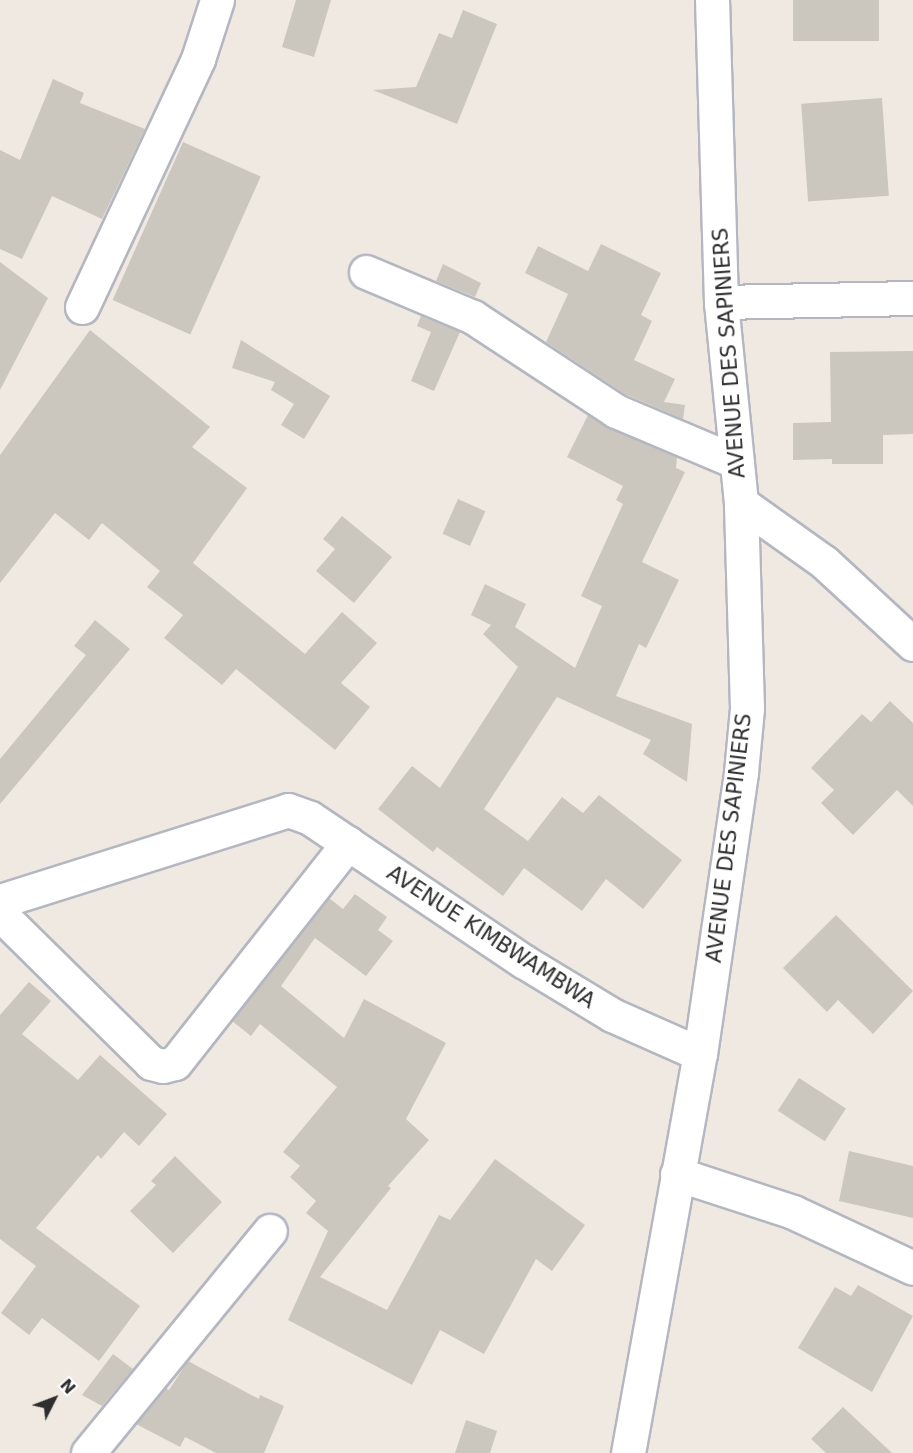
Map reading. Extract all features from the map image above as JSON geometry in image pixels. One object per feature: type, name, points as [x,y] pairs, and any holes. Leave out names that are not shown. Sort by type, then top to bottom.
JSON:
[{"type":"street","points":[[82,307],[198,59],[217,0]]},
{"type":"street","name":"AVENUE DES SAPINIERS","points":[[628,1453],[700,1054],[741,772],[747,708],[741,503],[721,302],[712,0]]},
{"type":"street","points":[[366,272],[473,317],[616,411],[737,462]]},
{"type":"street","points":[[721,302],[913,298]]},
{"type":"street","points":[[741,503],[824,562],[913,644]]},
{"type":"street","name":"AVENUE KIMBWAMBWA","points":[[0,902],[288,810],[310,818],[602,1009],[700,1054]]},
{"type":"street","points":[[0,914],[151,1063],[163,1066],[175,1063],[348,843]]},
{"type":"street","points":[[677,1174],[793,1212],[913,1268]]},
{"type":"street","points":[[88,1453],[270,1231]]},
{"type":"building","points":[[296,0],[331,0],[314,57],[282,47]]},
{"type":"building","points":[[793,0],[879,0],[879,41],[793,41]]},
{"type":"building","points":[[463,10],[497,24],[457,124],[373,90],[416,87],[439,33],[452,38]]},
{"type":"building","points":[[53,79],[84,93],[80,103],[145,129],[102,219],[52,196],[22,259],[0,249],[0,150],[20,160]]},
{"type":"building","points":[[882,98],[889,196],[808,201],[801,104]]},
{"type":"building","points":[[183,142],[261,177],[190,335],[113,300]]},
{"type":"building","points":[[601,244],[661,273],[641,315],[652,321],[634,360],[675,379],[664,402],[685,405],[683,419],[625,394],[546,342],[568,294],[525,273],[538,246],[588,271]]},
{"type":"building","points":[[0,262],[48,298],[0,390]]},
{"type":"building","points":[[443,264],[481,283],[475,297],[436,281]]},
{"type":"building","points":[[421,316],[460,332],[434,391],[411,381],[431,332],[417,326]]},
{"type":"building","points":[[90,330],[210,427],[192,447],[247,488],[193,563],[305,654],[342,612],[377,643],[341,683],[370,707],[335,750],[236,669],[222,685],[164,638],[183,615],[147,587],[160,571],[102,523],[89,540],[55,513],[0,583],[0,455]]},
{"type":"building","points":[[241,340],[330,396],[304,439],[281,425],[294,404],[271,390],[275,382],[232,368]]},
{"type":"building","points":[[913,351],[913,434],[883,435],[883,464],[832,464],[832,459],[793,460],[793,423],[831,422],[830,352]]},
{"type":"building","points":[[588,415],[609,428],[677,457],[676,468],[685,472],[642,562],[679,580],[646,648],[639,644],[616,696],[692,724],[687,782],[643,754],[651,740],[557,697],[484,809],[528,841],[562,797],[583,813],[599,795],[682,860],[643,909],[606,879],[582,911],[524,868],[503,896],[437,847],[433,852],[378,809],[412,766],[440,788],[518,667],[483,634],[491,625],[471,615],[485,584],[526,604],[515,627],[575,668],[602,606],[581,596],[623,504],[616,500],[623,486],[567,457]]},
{"type":"building","points":[[458,499],[485,511],[470,546],[443,534]]},
{"type":"building","points":[[342,516],[392,557],[354,603],[316,571],[335,549],[323,539]]},
{"type":"building","points":[[95,620],[130,649],[0,804],[0,759],[86,655],[74,646]]},
{"type":"building","points":[[890,701],[913,723],[913,806],[897,790],[853,835],[821,803],[834,790],[811,768],[862,714],[871,722]]},
{"type":"building","points":[[355,894],[387,917],[378,930],[393,941],[366,976],[315,938],[281,986],[344,1038],[364,999],[446,1043],[406,1119],[429,1140],[388,1186],[391,1188],[320,1277],[387,1310],[439,1215],[450,1220],[495,1159],[585,1225],[552,1271],[536,1259],[484,1354],[440,1330],[412,1385],[288,1320],[328,1231],[306,1213],[316,1201],[290,1177],[300,1166],[283,1152],[337,1087],[260,1024],[251,1036],[232,1021],[329,898],[343,909]]},
{"type":"building","points":[[836,915],[913,991],[873,1034],[838,1000],[827,1012],[783,968]]},
{"type":"building","points":[[29,982],[51,1001],[22,1034],[78,1080],[100,1055],[167,1114],[139,1146],[124,1132],[101,1159],[98,1155],[36,1228],[140,1306],[99,1361],[42,1318],[29,1335],[1,1313],[36,1266],[0,1239],[0,1015]]},
{"type":"building","points":[[799,1078],[846,1108],[825,1141],[778,1111]]},
{"type":"building","points":[[849,1151],[913,1166],[913,1218],[839,1201]]},
{"type":"building","points":[[175,1156],[222,1202],[173,1253],[130,1211],[156,1185],[151,1181]]},
{"type":"building","points":[[858,1285],[913,1316],[872,1392],[798,1348],[835,1287],[851,1296]]},
{"type":"building","points":[[113,1354],[133,1369],[102,1406],[82,1395]]},
{"type":"building","points":[[188,1361],[259,1399],[260,1395],[284,1406],[264,1453],[216,1453],[185,1437],[180,1447],[136,1424],[166,1388],[169,1390]]},
{"type":"building","points":[[843,1407],[892,1453],[826,1453],[811,1439]]},
{"type":"building","points":[[466,1420],[497,1431],[490,1453],[455,1453]]}]
